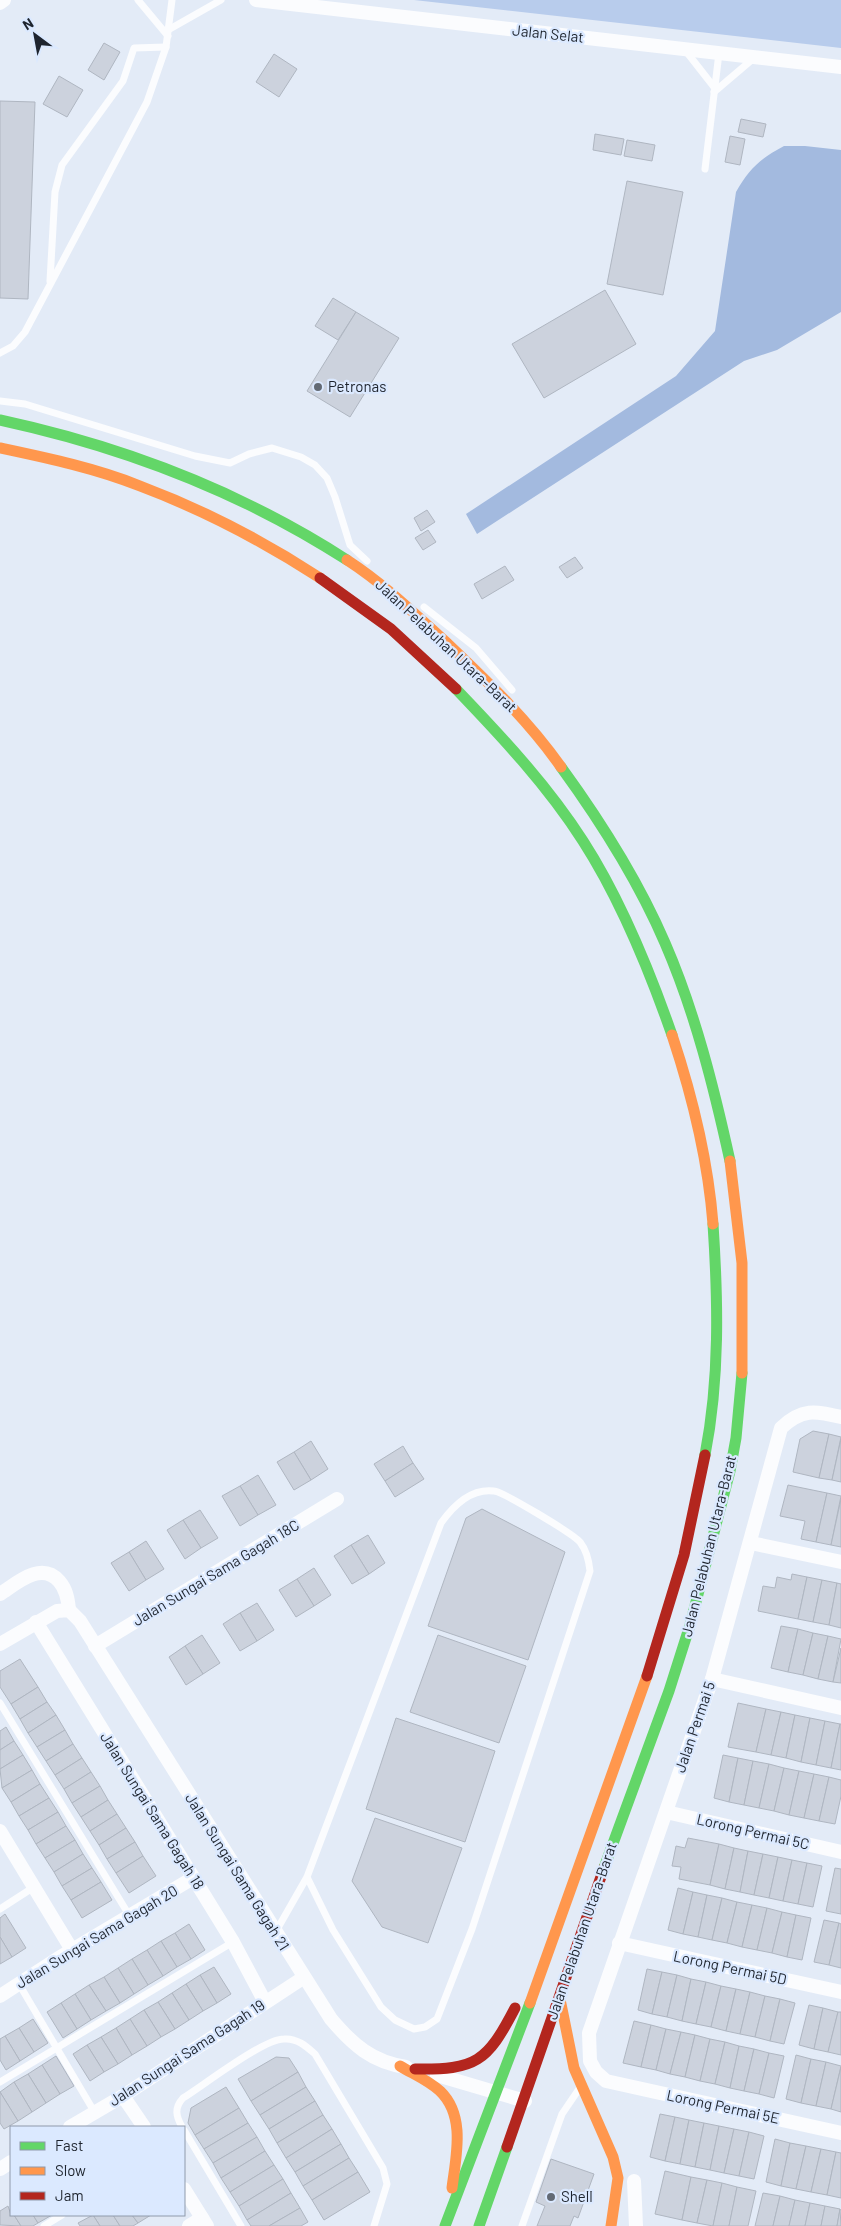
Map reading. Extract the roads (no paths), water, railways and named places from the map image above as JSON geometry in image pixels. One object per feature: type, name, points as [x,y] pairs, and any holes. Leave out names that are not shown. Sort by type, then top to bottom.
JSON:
[{"type":"main road","name":"Jalan Pelabuhan Utara-Barat","points":[[0,420],[45,428],[123,452],[213,486],[294,528],[361,569],[403,602],[513,706],[585,802],[651,915],[665,943],[701,1046],[722,1123],[737,1208],[742,1291],[738,1426],[724,1501],[683,1648],[559,1993],[524,2101],[479,2226]]},
{"type":"main road","name":"Jalan Pelabuhan Utara-Barat","points":[[0,448],[79,466],[180,502],[229,524],[307,567],[372,613],[429,661],[476,707],[523,760],[584,843],[605,880],[657,990],[678,1048],[701,1144],[712,1204],[718,1336],[711,1422],[695,1512],[668,1611],[498,2092],[447,2221]]},
{"type":"main road","points":[[415,2069],[451,2070],[463,2067],[485,2055],[495,2045],[561,1915]]},
{"type":"main road","points":[[559,1993],[568,2046],[581,2086],[613,2157],[618,2178],[611,2226]]},
{"type":"main road","points":[[400,2066],[438,2090],[446,2098],[453,2111],[457,2140],[447,2221]]},
{"type":"street","points":[[0,3],[4,0]]},
{"type":"street","name":"Jalan Selat","points":[[256,0],[841,67]]},
{"type":"street","name":"Jalan Permai 5","points":[[606,2081],[596,2072],[590,2061],[589,2033],[712,1679],[781,1428],[793,1417],[806,1413],[819,1412],[841,1417]]},
{"type":"street","name":"Jalan Sungai Sama Gagah 18C","points":[[95,1646],[337,1500]]},
{"type":"street","points":[[750,1543],[841,1562]]},
{"type":"street","points":[[0,1594],[35,1573],[49,1573],[59,1581],[66,1593],[69,1610],[57,1612],[36,1622],[0,1644]]},
{"type":"street","name":"Jalan Sungai Sama Gagah 21","points":[[69,1610],[80,1621],[303,1978],[331,2019],[350,2041],[370,2057],[498,2092],[524,2101]]},
{"type":"street","name":"Jalan Sungai Sama Gagah 18","points":[[36,1622],[233,1942],[265,2002]]},
{"type":"street","points":[[712,1679],[841,1708]]},
{"type":"street","name":"Lorong Permai 5C","points":[[666,1812],[841,1852]]},
{"type":"street","points":[[0,1831],[72,1950]]},
{"type":"street","name":"Jalan Sungai Sama Gagah 20","points":[[0,1996],[129,1915],[193,1878]]},
{"type":"street","name":"Lorong Permai 5D","points":[[619,1943],[841,1992]]},
{"type":"street","name":"Jalan Sungai Sama Gagah 19","points":[[72,2126],[123,2096],[303,1978]]},
{"type":"street","name":"Lorong Permai 5E","points":[[606,2081],[841,2133]]},
{"type":"street","points":[[123,2096],[143,2126]]},
{"type":"street","points":[[634,2181],[636,2226]]},
{"type":"street","points":[[185,2191],[205,2222],[189,2226]]},
{"type":"lane","points":[[138,0],[168,33]]},
{"type":"lane","points":[[0,353],[13,346],[25,332],[146,102],[166,47],[172,0]]},
{"type":"lane","points":[[168,33],[221,0]]},
{"type":"lane","points":[[50,284],[55,192],[62,165],[123,82],[134,48],[166,47]]},
{"type":"lane","points":[[683,48],[714,90]]},
{"type":"lane","points":[[705,169],[719,52]]},
{"type":"lane","points":[[714,90],[757,57]]},
{"type":"lane","points":[[0,401],[25,404],[195,456],[230,463],[249,454],[272,448],[301,457],[315,465],[327,478],[350,545],[371,565]]},
{"type":"lane","points":[[416,601],[476,648],[519,698]]},
{"type":"lane","points":[[609,822],[623,847],[651,915]]},
{"type":"lane","points":[[275,1933],[307,1877],[441,1523],[451,1509],[467,1496],[481,1492],[496,1491],[569,1532],[581,1543],[588,1557],[590,1571],[472,1928],[437,2019],[425,2027],[414,2028],[395,2020],[381,2007],[333,1930],[307,1877]]},
{"type":"lane","points":[[0,1703],[129,1915]]},
{"type":"lane","points":[[0,1909],[34,1888]]},
{"type":"lane","points":[[0,2082],[233,1942]]},
{"type":"lane","points":[[19,1984],[94,2113]]},
{"type":"lane","points":[[181,2126],[177,2118],[177,2107],[183,2098],[267,2044],[286,2038],[299,2042],[315,2054],[383,2168],[387,2184],[374,2226]]},
{"type":"lane","points":[[522,2226],[562,2114],[581,2086]]},
{"type":"lane","points":[[187,2141],[241,2226]]},
{"type":"lane","points":[[44,2226],[60,2216]]},
{"type":"place","name":"Petronas","points":[[318,387]]},
{"type":"place","name":"Shell","points":[[551,2197]]}]
